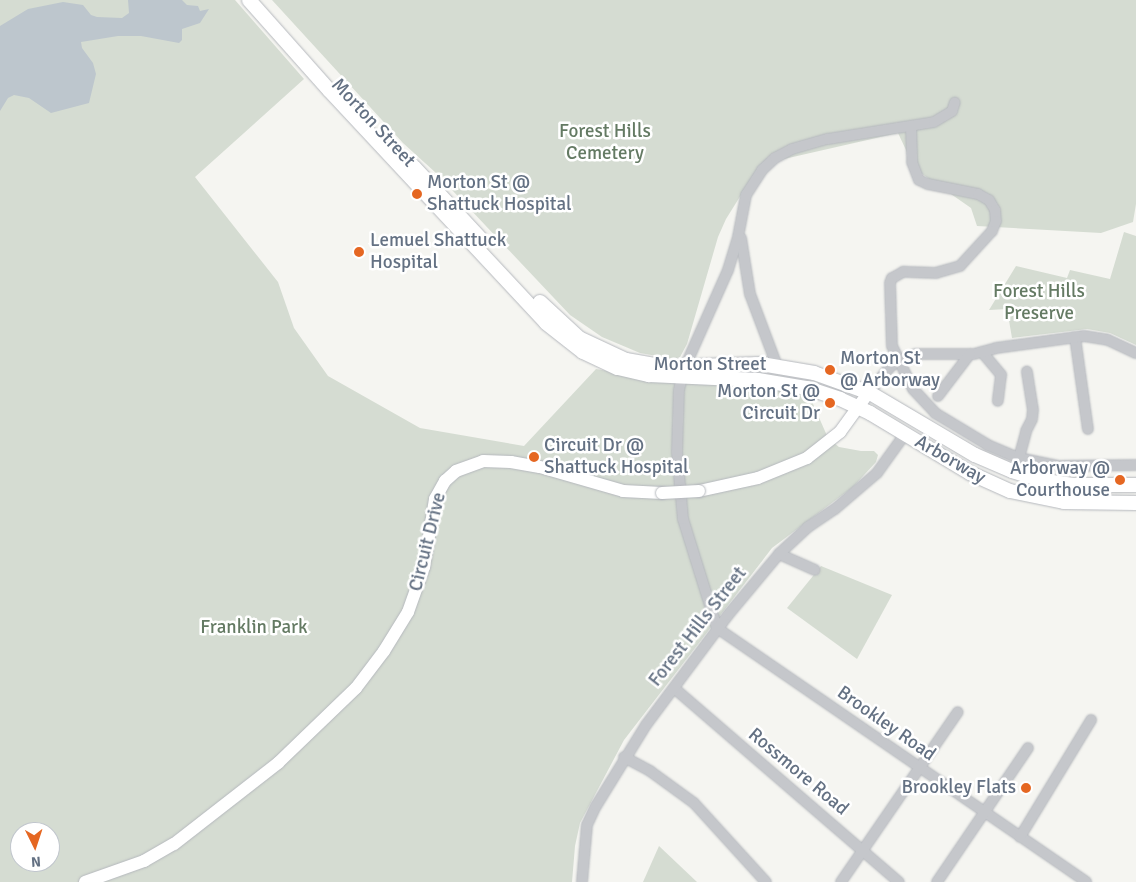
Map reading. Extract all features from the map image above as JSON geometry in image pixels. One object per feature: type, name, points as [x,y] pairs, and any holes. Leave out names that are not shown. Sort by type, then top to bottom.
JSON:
[{"type":"highway","name":"Morton Street","points":[[249,0],[328,90],[558,334],[586,354],[618,368],[648,375],[739,364],[777,366],[826,376],[869,392]]},
{"type":"highway","name":"Morton Street","points":[[262,0],[334,82],[568,330],[596,348],[626,360],[683,372],[786,384],[829,395],[858,407]]},
{"type":"highway","name":"Arborway","points":[[869,392],[975,455],[1012,471],[1061,484],[1096,486],[1136,485]]},
{"type":"highway","name":"Arborway","points":[[858,407],[976,476],[1016,493],[1070,503],[1136,504]]},
{"type":"main road","name":"Circuit Drive","points":[[85,882],[144,861],[174,844],[278,763],[356,688],[384,651],[408,612],[424,567],[437,494],[444,481],[456,471],[483,461],[511,462],[540,467],[623,491],[662,493],[699,491],[758,478],[804,459],[835,437],[869,392]]},
{"type":"street","points":[[717,628],[683,518],[677,444],[683,372],[726,276],[741,224],[746,195],[762,170],[775,158],[792,149],[828,139],[934,122],[952,112],[955,102]]},
{"type":"street","name":"Arborway","points":[[911,126],[912,162],[919,180],[928,184],[978,194],[989,200],[995,210],[996,221],[992,230],[960,266],[936,273],[903,272],[892,278],[890,283],[891,340],[898,361],[913,389],[935,413],[988,445],[1019,458],[1059,466],[1136,465]]},
{"type":"street","points":[[741,224],[743,260],[750,294],[777,366]]},
{"type":"street","points":[[869,392],[886,371],[898,361],[916,354],[970,354],[1075,337],[1102,338],[1136,353]]},
{"type":"street","points":[[1075,337],[1088,429]]},
{"type":"street","points":[[982,352],[1001,375],[998,401]]},
{"type":"street","points":[[938,396],[970,354]]},
{"type":"street","points":[[1019,458],[1026,431],[1032,420],[1033,410],[1027,371]]},
{"type":"street","name":"Forest Hills Street","points":[[582,882],[587,825],[624,757],[640,733],[717,628],[779,554],[808,527],[835,509],[877,473],[905,434]]},
{"type":"street","points":[[779,554],[815,570]]},
{"type":"street","name":"Brookley Road","points":[[717,628],[1086,882]]},
{"type":"street","name":"Rossmore Road","points":[[674,688],[899,882]]},
{"type":"street","points":[[841,882],[958,712]]},
{"type":"street","points":[[1020,837],[1090,720]]},
{"type":"street","points":[[936,882],[1028,748]]},
{"type":"street","points":[[624,757],[650,771],[694,803],[766,882]]},
{"type":"green space","name":"Franklin Park","points":[[0,0],[235,0],[304,79],[195,177],[278,282],[294,328],[328,376],[420,428],[524,446],[596,369],[668,381],[757,385],[799,391],[810,397],[828,438],[839,447],[874,451],[878,455],[876,462],[853,487],[772,548],[624,740],[580,823],[575,846],[572,882],[0,882]]},
{"type":"green space","name":"Forest Hills Cemetery","points":[[272,0],[1136,0],[1136,204],[1133,222],[1101,233],[977,226],[971,208],[915,169],[898,133],[784,159],[756,171],[726,219],[718,237],[687,344],[680,357],[674,359],[640,353],[602,337],[570,315],[436,173],[403,143]]},
{"type":"green space","name":"Forest Hills Preserve","points":[[1124,232],[1136,236],[1136,345],[1110,333],[1087,329],[1012,338],[1007,309],[989,310],[1016,266],[1067,278],[1070,270],[1110,279]]},
{"type":"green space","points":[[821,566],[892,595],[857,659],[787,608]]},
{"type":"green space","points":[[659,846],[697,882],[643,882]]},
{"type":"shaded area","points":[[128,0],[182,0],[187,5],[198,6],[200,11],[209,9],[200,23],[182,29],[182,40],[179,43],[141,36],[118,36],[81,42],[82,48],[93,63],[96,74],[89,103],[51,113],[29,98],[14,95],[8,98],[0,111],[0,26],[28,9],[63,2],[83,5],[91,15],[97,17],[122,18],[129,13]]},
{"type":"place","name":"Morton St @ Shattuck Hospital","points":[[417,194]]},
{"type":"place","name":"Lemuel Shattuck Hospital","points":[[359,252]]},
{"type":"place","name":"Morton St @ Arborway","points":[[830,370]]},
{"type":"place","name":"Morton St @ Circuit Dr","points":[[830,403]]},
{"type":"place","name":"Circuit Dr @ Shattuck Hospital","points":[[534,457]]},
{"type":"place","name":"Arborway @ Courthouse","points":[[1120,480]]},
{"type":"place","name":"Brookley Flats","points":[[1026,788]]}]
